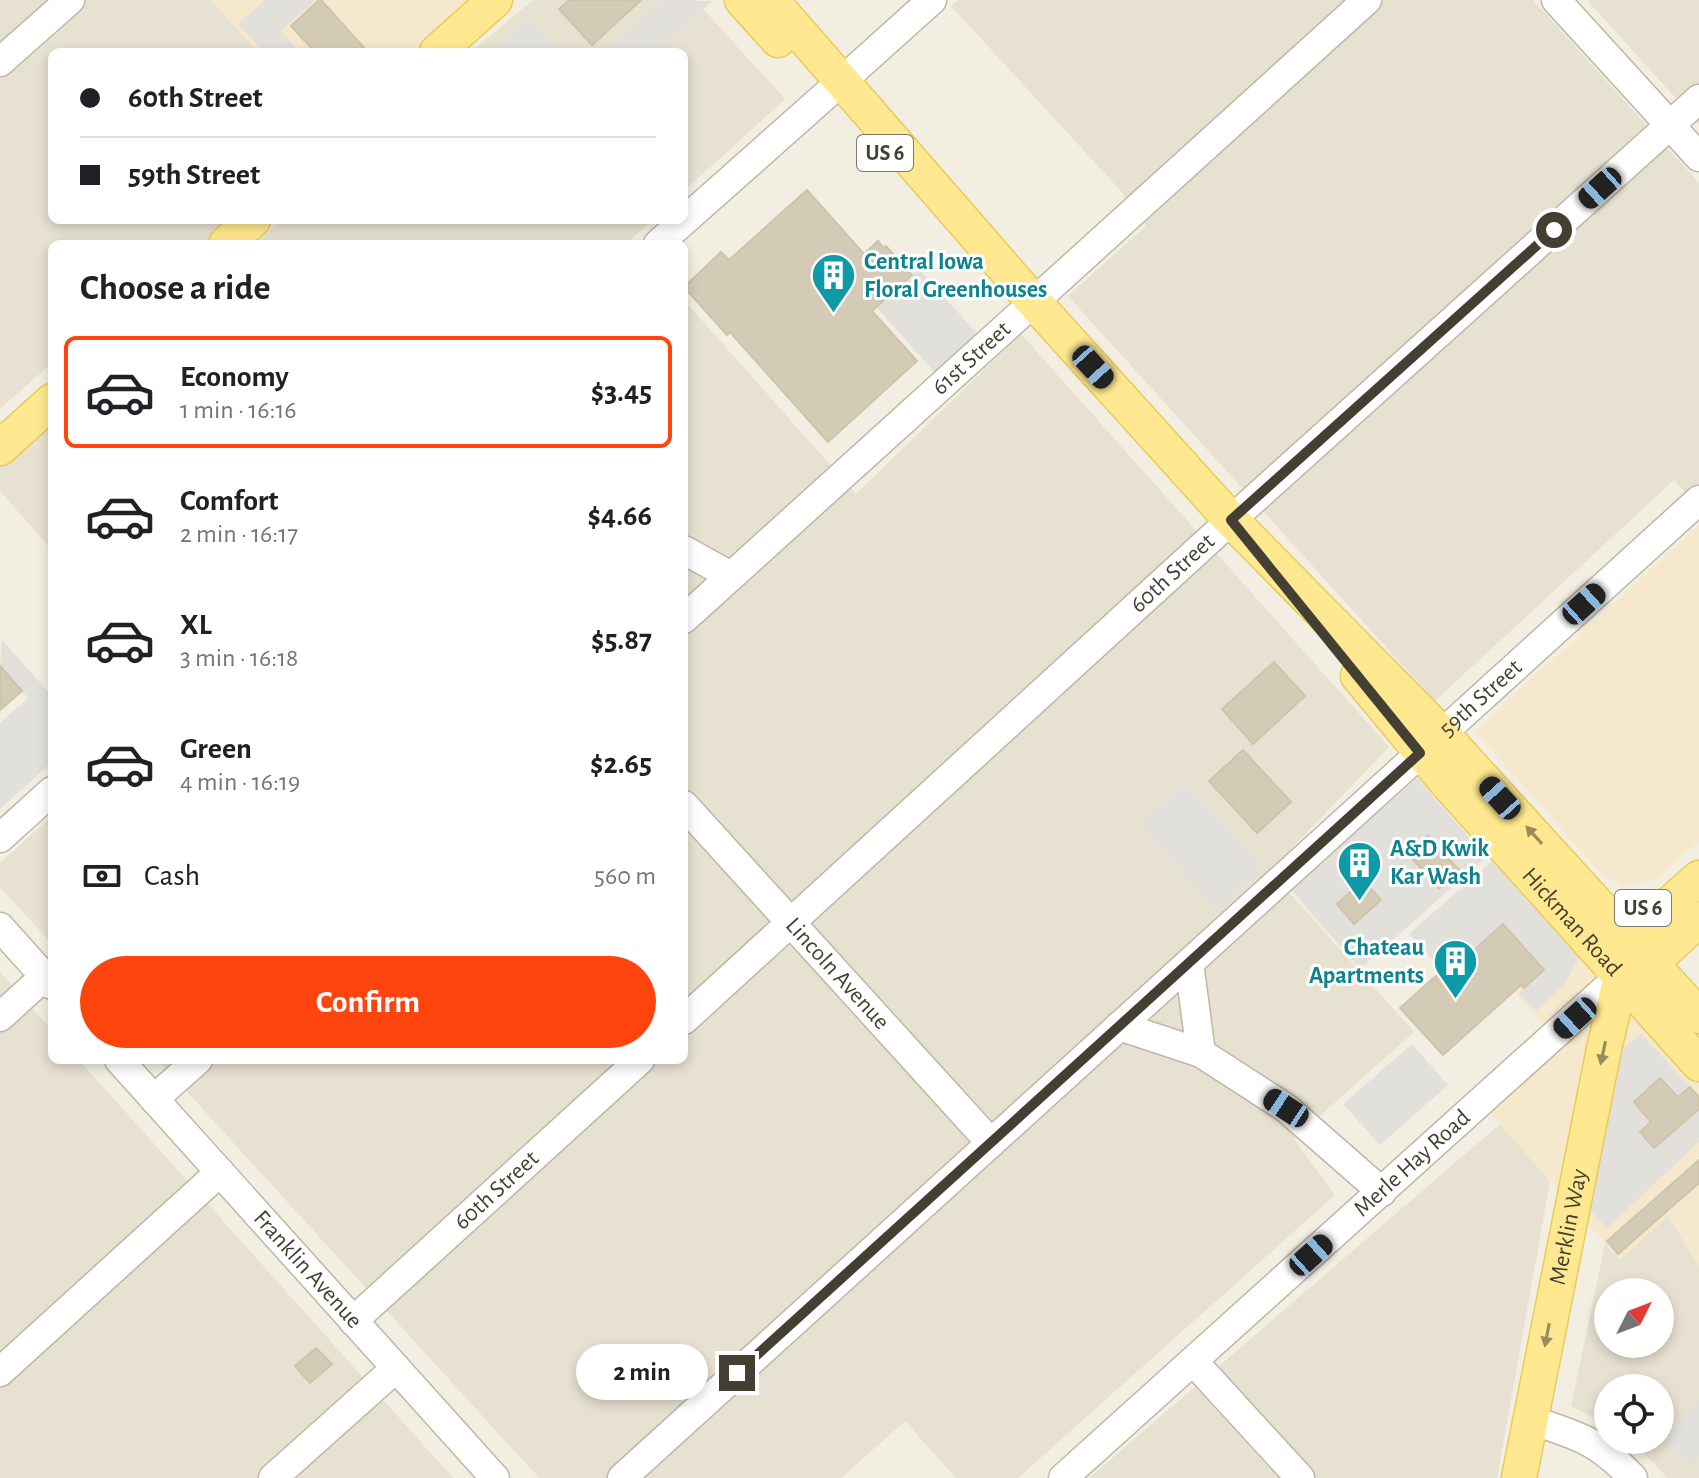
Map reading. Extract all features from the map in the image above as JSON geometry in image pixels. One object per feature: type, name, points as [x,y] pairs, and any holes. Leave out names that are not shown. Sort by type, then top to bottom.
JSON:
[{"type":"main road","points":[[441,48],[495,0]]},
{"type":"main road","name":"Hickman Road","points":[[742,0],[835,87],[1231,520],[1431,743],[1620,976],[1699,1064]]},
{"type":"main road","name":"Hickman Road","points":[[771,0],[835,87]]},
{"type":"main road","points":[[230,240],[248,224]]},
{"type":"main road","points":[[0,448],[48,405]]},
{"type":"main road","name":"Hickman Road","points":[[1431,743],[1587,893],[1699,1016]]},
{"type":"main road","name":"US 6","points":[[1587,893],[1605,904],[1635,910],[1671,898],[1697,879]]},
{"type":"main road","name":"Merle Hay Road","points":[[1620,976],[1697,879]]},
{"type":"main road","name":"Merle Hay Road","points":[[1641,951],[1699,919]]},
{"type":"main road","name":"Merklin Way","points":[[1519,1478],[1620,976]]},
{"type":"street","points":[[0,62],[70,0]]},
{"type":"street","points":[[688,217],[932,0]]},
{"type":"street","name":"61st Street","points":[[688,615],[1367,0]]},
{"type":"street","points":[[1556,0],[1699,157]]},
{"type":"street","name":"60th Street","points":[[688,1016],[1231,520],[1699,99]]},
{"type":"street","points":[[663,240],[681,224]]},
{"type":"street","name":"59th Street","points":[[622,1478],[1699,500]]},
{"type":"street","points":[[688,552],[731,576]]},
{"type":"street","points":[[0,838],[48,795]]},
{"type":"street","name":"Lincoln Avenue","points":[[688,809],[991,1143]]},
{"type":"street","points":[[0,927],[48,981],[0,1017]]},
{"type":"street","points":[[1189,963],[1201,1053]]},
{"type":"street","name":"Merle Hay Road","points":[[1063,1478],[1620,976]]},
{"type":"street","points":[[1119,1026],[1201,1053],[1286,1108],[1382,1192]]},
{"type":"street","name":"Franklin Avenue","points":[[123,1064],[495,1478]]},
{"type":"street","points":[[154,1099],[193,1064]]},
{"type":"street","name":"60th Street","points":[[353,1321],[636,1064]]},
{"type":"street","points":[[0,1372],[220,1172]]},
{"type":"street","points":[[1193,1361],[1300,1478]]},
{"type":"street","points":[[273,1478],[396,1368]]},
{"type":"street","points":[[1531,1420],[1589,1440],[1607,1452],[1633,1478]]},
{"type":"shaded area","points":[[0,0],[211,0],[254,48],[48,48],[48,224],[248,224],[230,240],[48,240],[48,367],[0,409]]},
{"type":"shaded area","points":[[211,0],[495,0],[441,48],[254,48]]},
{"type":"shaded area","points":[[265,0],[315,0],[281,31],[296,48],[259,48],[238,24]]},
{"type":"shaded area","points":[[533,0],[695,0],[785,99],[688,187],[688,48],[476,48]]},
{"type":"shaded area","points":[[664,0],[712,1],[660,48],[611,48]]},
{"type":"shaded area","points":[[958,0],[1533,0],[1699,183],[1699,507],[1674,480],[1435,701],[1068,296],[1146,226],[1119,189],[951,6]]},
{"type":"shaded area","points":[[1587,0],[1699,0],[1699,124]]},
{"type":"shaded area","points":[[528,19],[554,48],[504,48],[500,44]]},
{"type":"shaded area","points":[[278,224],[648,224],[630,240],[260,240]]},
{"type":"shaded area","points":[[919,269],[982,339],[939,377],[876,307]]},
{"type":"shaded area","points":[[688,305],[856,494],[1021,334],[1389,747],[1270,871],[1414,1032],[1294,1139],[1335,1195],[1018,1478],[956,1478],[905,1421],[841,1478],[539,1478],[162,1064],[688,1064]]},
{"type":"shaded area","points":[[48,422],[48,545],[0,491],[0,463]]},
{"type":"shaded area","points":[[1699,525],[1699,841],[1658,878],[1624,886],[1600,873],[1475,731]]},
{"type":"shaded area","points":[[2,640],[48,692],[48,766],[0,809],[0,723],[28,698],[0,666]]},
{"type":"shaded area","points":[[1417,778],[1486,857],[1360,969],[1291,890]],"holes":[[[1363,880],[1380,901],[1354,923],[1337,904]]]},
{"type":"shaded area","points":[[1185,784],[1262,868],[1217,909],[1140,825]]},
{"type":"shaded area","points":[[48,820],[48,940],[0,887],[0,863]]},
{"type":"shaded area","points":[[1492,861],[1579,958],[1563,986],[1536,1011],[1519,993],[1524,988],[1502,925],[1476,948],[1459,947],[1439,967],[1409,934]]},
{"type":"shaded area","points":[[1535,881],[1699,1064],[1699,1266],[1668,1216],[1620,1260],[1481,1102],[1554,1037],[1470,942]]},
{"type":"shaded area","points":[[0,972],[48,1026],[48,1064],[83,1064],[453,1478],[0,1478]]},
{"type":"shaded area","points":[[1641,1033],[1690,1087],[1678,1097],[1660,1078],[1651,1122],[1640,1132],[1654,1147],[1699,1109],[1699,1142],[1607,1228],[1590,1210],[1621,1051]]},
{"type":"shaded area","points":[[1412,1044],[1448,1085],[1380,1145],[1343,1104]]},
{"type":"shaded area","points":[[1500,1124],[1550,1181],[1497,1478],[1089,1478]]},
{"type":"shaded area","points":[[1668,1216],[1699,1266],[1699,1478],[1667,1478],[1645,1454],[1674,1454],[1674,1374],[1594,1374],[1594,1418],[1571,1406],[1594,1296],[1594,1358],[1674,1358],[1674,1278],[1598,1278],[1605,1244],[1620,1260]]},
{"type":"shaded area","points":[[1699,1401],[1699,1456],[1690,1464],[1674,1447],[1674,1424]]},
{"type":"building","points":[[321,0],[364,48],[311,48],[291,26]]},
{"type":"building","points":[[569,0],[641,0],[592,45],[559,9]]},
{"type":"building","name":"Central Iowa Floral Greenhouses","points":[[807,190],[864,254],[878,241],[912,275],[872,311],[917,361],[828,442],[730,332],[727,335],[688,291],[688,283],[721,252],[729,260]]},
{"type":"building","points":[[1274,662],[1305,696],[1253,744],[1222,709]]},
{"type":"building","points":[[0,666],[22,691],[0,710]]},
{"type":"building","points":[[1243,750],[1291,802],[1257,833],[1209,781]]},
{"type":"building","points":[[1428,836],[1459,870],[1439,888],[1408,854]]},
{"type":"building","name":"A&D Kwik Kar Wash","points":[[1363,880],[1381,900],[1354,924],[1337,904]]},
{"type":"building","name":"Chateau Apartments","points":[[1503,924],[1544,970],[1524,988],[1521,985],[1443,1055],[1400,1008],[1467,948],[1471,953]]},
{"type":"building","points":[[1660,1078],[1678,1097],[1690,1087],[1699,1097],[1699,1109],[1654,1148],[1640,1132],[1651,1122],[1634,1102]]},
{"type":"building","points":[[1699,1160],[1699,1183],[1618,1254],[1607,1241]]},
{"type":"building","points":[[316,1348],[332,1364],[310,1383],[295,1366]]},
{"type":"place","name":"Central Iowa Floral Greenhouses","points":[[833,315]]},
{"type":"place","name":"A&D Kwik Kar Wash","points":[[1359,902]]},
{"type":"place","name":"Chateau Apartments","points":[[1455,1001]]},
{"type":"route","points":[[737,1373],[1420,753],[1231,520],[1554,230]]}]
